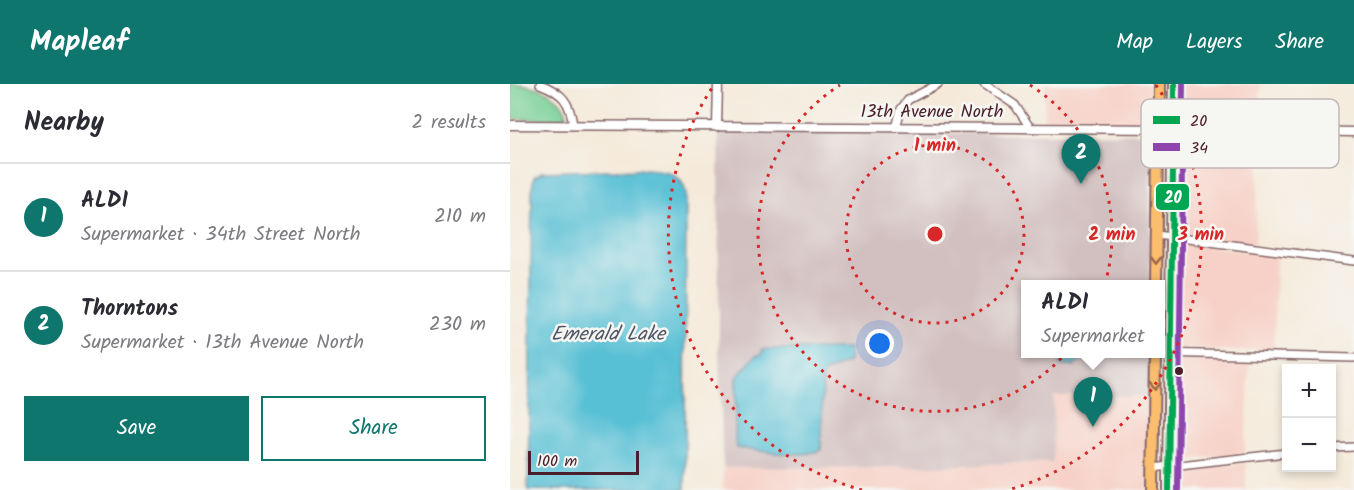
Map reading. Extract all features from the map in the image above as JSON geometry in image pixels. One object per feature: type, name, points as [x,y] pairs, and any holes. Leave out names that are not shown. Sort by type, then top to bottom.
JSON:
[{"type":"highway","points":[[1159,84],[1159,99]]},
{"type":"highway","points":[[1156,280],[1157,168]]},
{"type":"highway","points":[[1169,490],[1166,353],[1173,168]]},
{"type":"highway","points":[[1153,490],[1155,358]]},
{"type":"street","points":[[540,84],[565,99],[571,110],[573,125]]},
{"type":"street","points":[[717,127],[718,84]]},
{"type":"street","points":[[896,128],[901,109],[908,100],[938,84]]},
{"type":"street","points":[[984,84],[1015,105],[1031,129]]},
{"type":"street","name":"13th Avenue North","points":[[510,125],[1141,129]]},
{"type":"street","name":"13th Avenue North","points":[[1339,132],[1354,132]]},
{"type":"street","points":[[1156,235],[1354,261]]},
{"type":"street","points":[[1166,353],[1354,358]]},
{"type":"street","points":[[1336,448],[1354,447]]},
{"type":"street","points":[[1154,468],[1282,454]]},
{"type":"shaded area","points":[[1045,84],[1150,84],[1150,99],[1141,99],[1141,125],[1044,124]]},
{"type":"shaded area","points":[[1179,84],[1260,84],[1260,99],[1179,99]]},
{"type":"shaded area","points":[[718,131],[1141,133],[1141,168],[1150,168],[1150,280],[1021,280],[1021,358],[1059,358],[1060,366],[1074,366],[1078,362],[1092,358],[1150,358],[1150,396],[1054,396],[1053,462],[906,467],[723,468],[719,353]],"holes":[[[755,355],[849,362],[823,374],[821,450],[813,453],[769,453],[737,448],[735,440],[736,379]]]},
{"type":"shaded area","points":[[1178,168],[1258,168],[1255,244],[1177,234]]},
{"type":"shaded area","points":[[1177,243],[1276,255],[1274,351],[1176,349]]},
{"type":"shaded area","points":[[1176,358],[1250,359],[1245,454],[1174,461]]},
{"type":"shaded area","points":[[1054,396],[1150,396],[1149,490],[723,490],[723,468],[906,467],[1052,462]]},
{"type":"shaded area","points":[[1246,463],[1246,490],[1174,490],[1174,470]]},
{"type":"green space","points":[[510,84],[527,85],[544,90],[558,100],[567,114],[558,119],[510,119]]},
{"type":"water","name":"Emerald Lake","points":[[644,169],[671,173],[681,181],[686,194],[685,490],[528,490],[534,177],[542,172]]},
{"type":"water","points":[[763,349],[849,349],[849,362],[823,374],[821,450],[812,453],[790,454],[737,448],[735,440],[736,378],[756,355],[761,355]]},
{"type":"water","points":[[1059,358],[1087,358],[1074,366],[1060,366]]},
{"type":"transit line","name":"20","points":[[1174,84],[1174,99]]},
{"type":"transit line","name":"34","points":[[1183,84],[1183,99]]},
{"type":"transit line","name":"20","points":[[1169,490],[1173,168]]},
{"type":"transit line","name":"34","points":[[1178,490],[1182,168]]},
{"type":"place","name":"Thorntons","points":[[1081,184]]},
{"type":"place","name":"ALDI","points":[[1093,427]]}]
